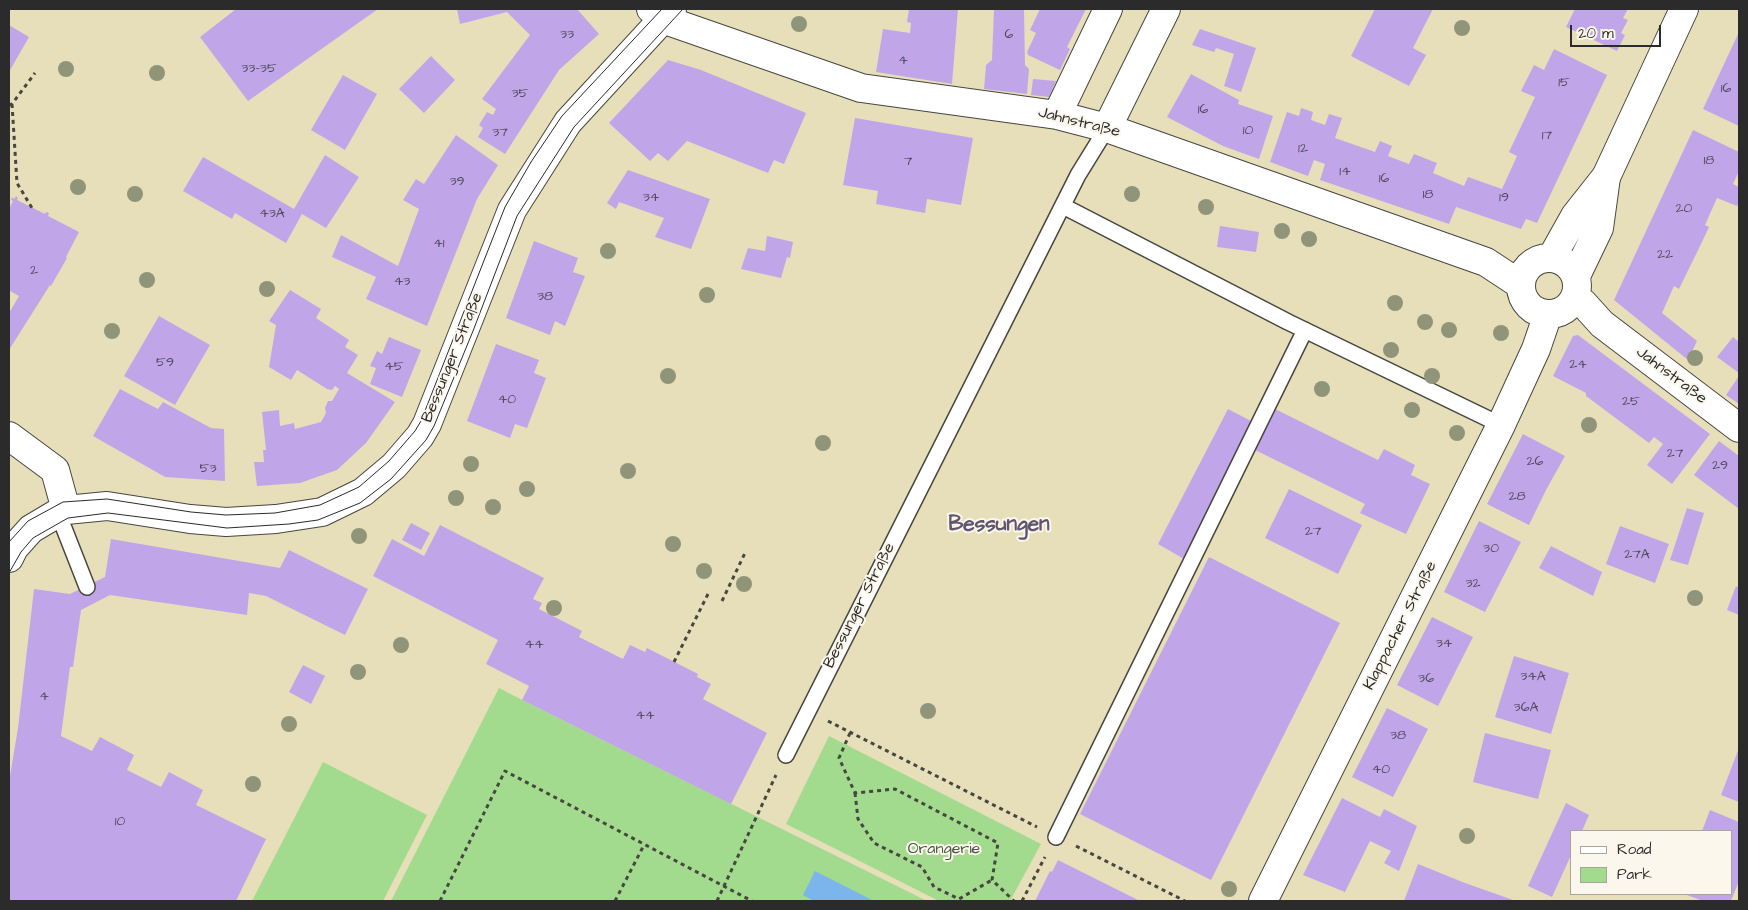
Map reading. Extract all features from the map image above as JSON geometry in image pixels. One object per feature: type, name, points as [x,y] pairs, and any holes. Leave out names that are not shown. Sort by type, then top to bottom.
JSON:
[{"type":"street","points":[[1057,115],[1108,9]]},
{"type":"street","points":[[1107,128],[1166,9]]},
{"type":"street","points":[[1550,289],[1599,228],[1606,177],[1684,9]]},
{"type":"street","name":"Jahnstraße","points":[[662,12],[671,22],[861,88],[1057,115],[1107,128],[1486,262],[1550,289],[1602,324],[1739,428]]},
{"type":"street","name":"Bessunger Straße","points":[[62,512],[107,506],[190,519],[226,522],[276,519],[322,512],[363,492],[394,466],[420,436],[427,424],[512,210],[539,166],[568,122],[662,12]]},
{"type":"street","name":"Klappacher Straße","points":[[1263,901],[1502,425],[1536,349],[1550,289]]},
{"type":"street","points":[[9,436],[55,470],[62,512],[32,529],[14,548],[9,558]]},
{"type":"lane","name":"Bessunger Straße","points":[[786,755],[1078,175],[1107,128]]},
{"type":"lane","points":[[1063,206],[1305,330],[1502,425]]},
{"type":"lane","points":[[1056,836],[1305,330]]},
{"type":"lane","points":[[62,512],[87,587]]},
{"type":"path","points":[[32,208],[17,183],[11,104],[35,73]]},
{"type":"path","points":[[722,601],[745,553]]},
{"type":"path","points":[[674,662],[708,594]]},
{"type":"path","points":[[808,710],[850,733],[1185,901]]},
{"type":"path","points":[[850,733],[840,758],[855,793],[858,819],[874,843],[922,867],[934,887],[959,899],[992,880]]},
{"type":"path","points":[[716,901],[786,755]]},
{"type":"path","points":[[440,901],[505,771],[752,901]]},
{"type":"path","points":[[855,793],[895,789],[998,843],[992,880]]},
{"type":"path","points":[[1022,901],[1056,836]]},
{"type":"path","points":[[615,901],[644,845]]},
{"type":"path","points":[[992,880],[1014,901]]},
{"type":"green space","points":[[499,688],[522,700],[927,901],[391,901]]},
{"type":"green space","name":"Orangerie","points":[[829,736],[1041,844],[1010,901],[939,901],[786,824]]},
{"type":"green space","points":[[323,762],[427,815],[383,901],[252,901]]},
{"type":"water","points":[[815,871],[874,901],[814,901],[803,895]]},
{"type":"building","points":[[236,9],[378,9],[248,101],[200,37]]},
{"type":"building","points":[[457,9],[577,9],[599,34],[559,70],[505,154],[478,137],[483,128],[479,125],[487,112],[493,115],[496,109],[482,99],[530,35],[507,12],[460,24]]},
{"type":"building","points":[[909,9],[958,9],[952,84],[876,72],[883,29],[910,33],[911,23],[907,22]]},
{"type":"building","points":[[994,9],[1024,9],[1025,65],[1029,69],[1027,94],[984,89],[986,65],[992,60]]},
{"type":"building","points":[[1040,9],[1086,9],[1067,47],[1070,49],[1060,70],[1028,55],[1027,52],[1036,33],[1030,30]]},
{"type":"building","points":[[1375,9],[1433,9],[1413,48],[1426,55],[1409,86],[1351,56]]},
{"type":"building","points":[[1575,9],[1628,9],[1623,18],[1628,20],[1621,33],[1625,35],[1617,51],[1566,27]]},
{"type":"building","points":[[9,25],[29,37],[9,72]]},
{"type":"building","points":[[1200,29],[1256,48],[1241,92],[1224,86],[1234,54],[1216,48],[1214,52],[1192,45]]},
{"type":"building","points":[[1739,32],[1739,126],[1703,109]]},
{"type":"building","points":[[1554,49],[1607,75],[1537,223],[1526,219],[1521,229],[1456,207],[1449,224],[1320,180],[1325,164],[1314,160],[1308,176],[1270,162],[1287,112],[1299,116],[1301,108],[1313,112],[1311,120],[1325,125],[1329,114],[1342,118],[1335,138],[1375,152],[1380,141],[1392,146],[1388,156],[1409,164],[1414,154],[1437,163],[1433,173],[1464,186],[1468,177],[1502,189],[1517,156],[1509,152],[1535,97],[1521,91],[1534,65],[1544,70]]},
{"type":"building","points":[[431,56],[455,80],[424,113],[399,89]]},
{"type":"building","points":[[668,60],[701,70],[806,113],[784,164],[774,160],[768,173],[687,141],[668,161],[658,153],[650,161],[609,123]]},
{"type":"building","points":[[1191,74],[1239,100],[1238,104],[1273,116],[1259,159],[1223,146],[1167,117]]},
{"type":"building","points":[[343,75],[377,94],[345,150],[311,130]]},
{"type":"building","points":[[1033,79],[1056,81],[1049,97],[1031,95]]},
{"type":"building","points":[[855,118],[973,138],[961,205],[927,199],[925,213],[876,204],[878,191],[843,185]]},
{"type":"building","points":[[1693,130],[1739,152],[1739,171],[1733,184],[1739,187],[1739,202],[1737,206],[1717,198],[1705,225],[1709,227],[1701,244],[1679,289],[1674,286],[1662,313],[1697,341],[1688,360],[1614,300]]},
{"type":"building","points":[[456,135],[498,165],[477,199],[427,326],[366,299],[376,277],[332,257],[341,235],[398,266],[419,209],[403,200],[416,179],[424,184]]},
{"type":"building","points":[[325,155],[359,177],[326,228],[302,214],[286,243],[235,213],[232,219],[183,191],[203,157],[294,209]]},
{"type":"building","points":[[628,170],[710,199],[691,249],[655,237],[664,218],[619,202],[616,209],[607,203]]},
{"type":"building","points":[[16,196],[17,200],[45,214],[46,212],[49,213],[48,216],[79,232],[51,286],[9,350],[9,313],[19,296],[10,291],[9,295],[9,209],[13,201],[11,200],[12,197],[14,199]]},
{"type":"building","points":[[1220,226],[1259,232],[1256,252],[1217,247]]},
{"type":"building","points":[[767,236],[793,242],[790,258],[787,257],[781,278],[741,269],[748,248],[765,251]]},
{"type":"building","points":[[534,241],[578,258],[573,272],[585,276],[565,326],[555,321],[550,335],[506,318]]},
{"type":"building","points":[[290,290],[321,309],[316,318],[349,340],[345,347],[358,355],[347,373],[395,402],[366,443],[337,470],[300,483],[257,486],[254,462],[264,462],[263,450],[266,450],[262,412],[279,410],[280,426],[294,423],[295,429],[321,422],[326,413],[325,408],[328,401],[332,401],[339,389],[335,386],[332,390],[327,389],[297,370],[291,380],[269,367],[276,325],[269,321]]},
{"type":"building","points":[[159,316],[210,345],[175,405],[124,376]]},
{"type":"building","points":[[1578,335],[1710,434],[1672,484],[1647,465],[1663,444],[1654,437],[1649,443],[1586,396],[1586,393],[1553,376],[1573,336]]},
{"type":"building","points":[[389,337],[421,350],[402,397],[370,384],[376,368],[370,366],[377,351],[382,354]]},
{"type":"building","points":[[1733,337],[1739,342],[1739,373],[1717,357]]},
{"type":"building","points":[[496,344],[539,360],[534,373],[546,378],[527,428],[515,424],[510,438],[467,421]]},
{"type":"building","points":[[1739,376],[1739,404],[1726,395]]},
{"type":"building","points":[[120,389],[158,409],[163,402],[211,428],[224,429],[225,481],[165,477],[93,436]]},
{"type":"building","points":[[1228,409],[1253,422],[1184,559],[1158,544]]},
{"type":"building","points":[[1275,409],[1378,460],[1384,449],[1415,465],[1411,475],[1430,484],[1406,534],[1360,513],[1365,504],[1255,450]]},
{"type":"building","points":[[1523,434],[1565,456],[1529,525],[1487,504]]},
{"type":"building","points":[[1719,441],[1739,456],[1739,509],[1694,475]]},
{"type":"building","points":[[1289,489],[1362,525],[1338,574],[1265,538]]},
{"type":"building","points":[[1687,508],[1704,513],[1688,565],[1670,560]]},
{"type":"building","points":[[1479,521],[1521,542],[1485,612],[1444,592]]},
{"type":"building","points":[[411,523],[430,533],[421,550],[402,540]]},
{"type":"building","points":[[440,525],[544,578],[533,599],[542,603],[539,609],[582,631],[579,637],[623,659],[630,645],[645,652],[647,648],[698,674],[697,677],[711,684],[703,699],[767,733],[731,804],[522,700],[529,686],[486,664],[498,640],[373,576],[392,539],[424,556]]},
{"type":"building","points":[[1620,526],[1669,544],[1655,583],[1606,564]]},
{"type":"building","points":[[111,539],[280,568],[289,550],[368,589],[345,635],[266,596],[249,593],[247,615],[110,595],[81,610],[73,667],[70,667],[61,736],[92,751],[100,737],[134,755],[127,770],[161,787],[169,772],[203,790],[196,805],[266,839],[236,901],[9,901],[9,782],[18,728],[34,589],[70,594],[105,577]]},
{"type":"building","points":[[1551,546],[1602,572],[1593,596],[1539,568]]},
{"type":"building","points":[[1209,557],[1340,623],[1211,880],[1080,814]]},
{"type":"building","points":[[1736,586],[1739,588],[1739,615],[1727,610]]},
{"type":"building","points":[[1432,617],[1473,637],[1438,706],[1397,685]]},
{"type":"building","points":[[1514,656],[1569,673],[1551,734],[1495,717]]},
{"type":"building","points":[[303,665],[325,676],[311,704],[289,692]]},
{"type":"building","points":[[1387,708],[1428,729],[1393,797],[1352,777]]},
{"type":"building","points":[[1485,733],[1551,750],[1538,799],[1473,782]]},
{"type":"building","points":[[1739,748],[1739,802],[1721,795]]},
{"type":"building","points":[[1342,798],[1380,817],[1384,809],[1417,826],[1399,871],[1384,863],[1391,851],[1370,841],[1345,892],[1303,875]]},
{"type":"building","points":[[1566,803],[1589,815],[1582,830],[1570,830],[1570,857],[1552,897],[1528,886]]},
{"type":"building","points":[[1710,810],[1739,822],[1739,881],[1731,901],[1703,901],[1687,895],[1733,895],[1733,830],[1702,830]]},
{"type":"building","points":[[1058,860],[1140,901],[1035,901],[1050,871],[1052,872]]},
{"type":"building","points":[[1418,864],[1465,883],[1516,901],[1404,901]]},
{"type":"tram line","points":[[9,542],[28,521],[63,502],[107,499],[191,512],[226,515],[275,513],[320,505],[359,487],[389,461],[415,431],[421,421],[505,207],[531,162],[562,116],[662,9]]},
{"type":"tram line","points":[[9,573],[21,552],[33,538],[68,518],[108,513],[227,528],[289,524],[318,520],[360,503],[391,479],[426,440],[434,426],[517,216],[574,127],[683,9]]},
{"type":"district","name":"Bessungen","points":[[999,526]]}]
